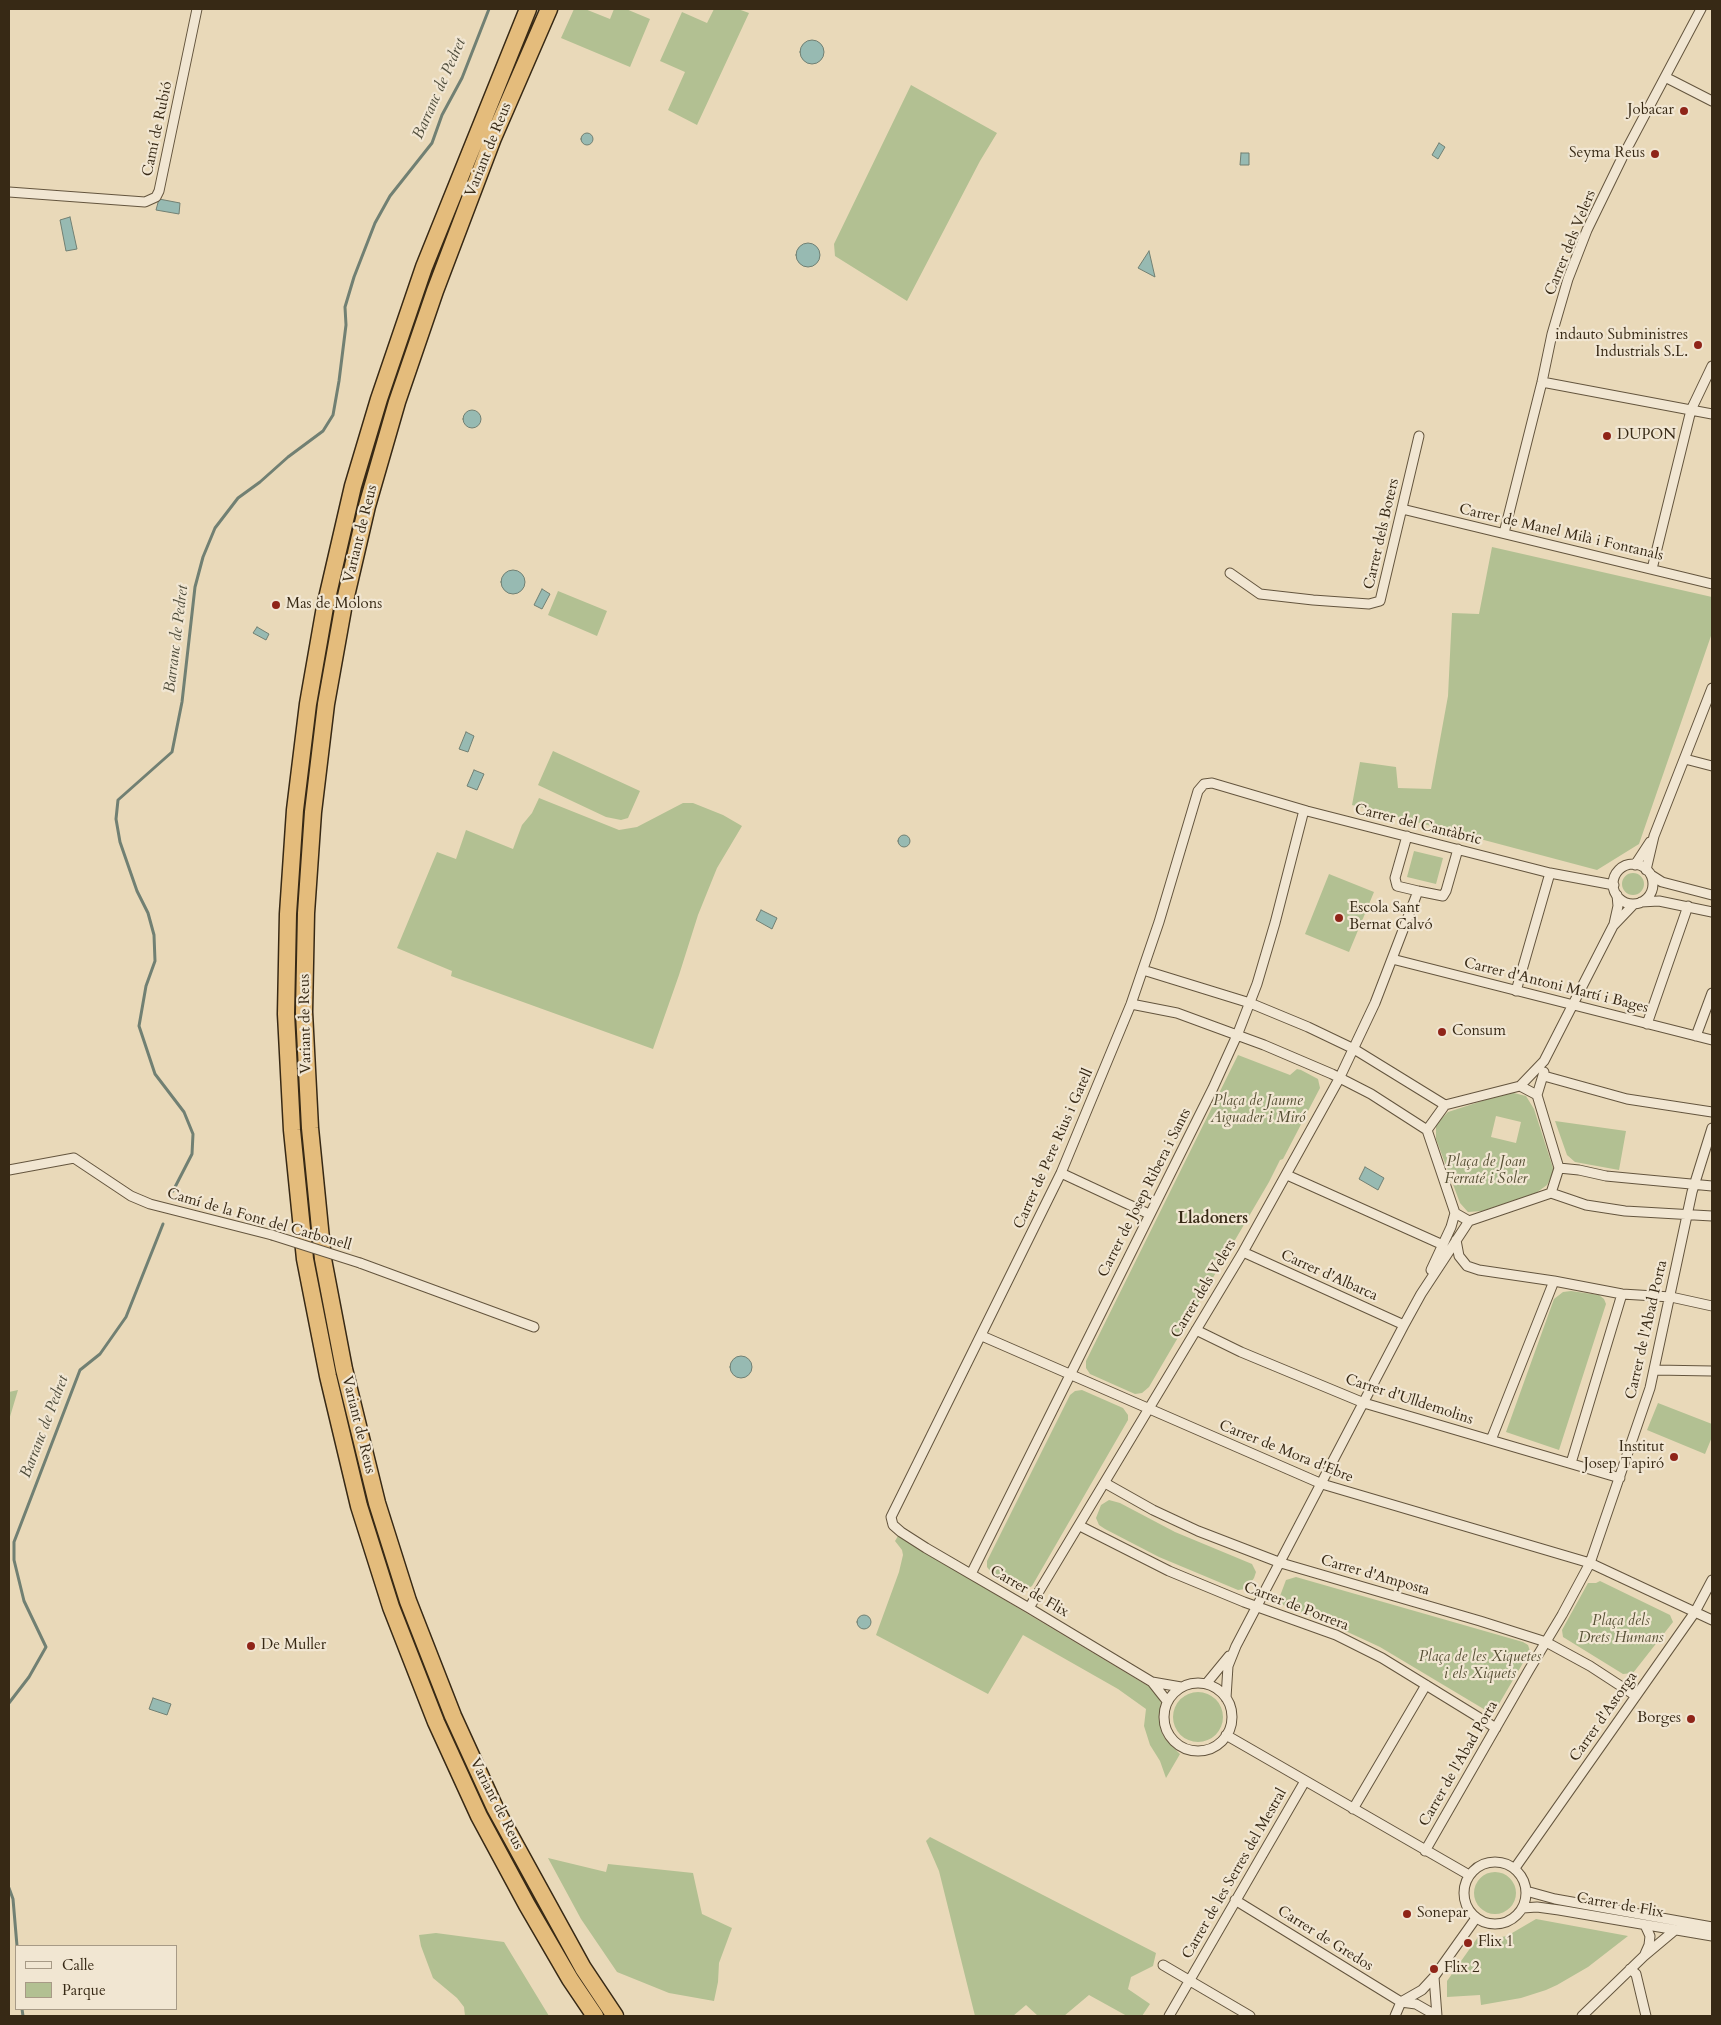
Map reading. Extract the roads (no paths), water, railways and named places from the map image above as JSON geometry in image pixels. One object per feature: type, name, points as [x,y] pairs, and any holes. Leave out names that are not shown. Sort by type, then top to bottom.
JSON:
[{"type":"highway","points":[[472,144],[521,9]]},
{"type":"highway","name":"Variant de Reus","points":[[528,9],[424,267],[379,399],[353,486],[325,607],[308,704],[294,810],[288,904],[286,1014],[292,1130],[305,1259],[328,1376],[359,1506],[391,1607],[436,1722],[479,1816],[532,1914],[594,2016]]},
{"type":"highway","name":"Variant de Reus","points":[[549,9],[534,39],[490,147],[418,339],[372,486],[343,609],[326,704],[313,812],[306,913],[304,1012],[310,1128],[324,1259],[344,1369],[377,1503],[408,1601],[452,1716],[495,1808],[583,1968],[615,2016]]},
{"type":"highway","points":[[583,1968],[620,2016]]},
{"type":"street","name":"Camí de Rubió","points":[[9,192],[146,202],[156,197],[159,191],[196,9]]},
{"type":"street","name":"Carrer dels Velers","points":[[1504,533],[1542,382],[1552,334],[1565,288],[1587,230],[1622,158],[1701,9]]},
{"type":"street","points":[[1665,76],[1712,101]]},
{"type":"street","points":[[1652,569],[1691,410],[1712,366]]},
{"type":"street","points":[[1542,382],[1712,414]]},
{"type":"street","name":"Carrer dels Boters","points":[[1230,573],[1260,594],[1369,604],[1380,601],[1419,436]]},
{"type":"street","name":"Carrer de Manel Milà i Fontanals","points":[[1402,509],[1712,584]]},
{"type":"street","points":[[1427,1130],[1445,1105],[1520,1086],[1544,1061],[1613,926],[1618,906],[1614,885],[1615,876],[1621,869],[1635,864],[1654,836],[1712,688]]},
{"type":"street","points":[[1684,758],[1712,766]]},
{"type":"street","name":"Carrer de Pere Rius i Gatell","points":[[893,1525],[891,1517],[895,1506],[982,1336],[1061,1173],[1132,1004],[1165,904],[1198,791],[1204,784],[1218,784]]},
{"type":"street","name":"Carrer del Cantàbric","points":[[1218,784],[1304,810],[1550,873],[1614,885]]},
{"type":"street","name":"Carrer de Josep Ribera i Sants","points":[[971,1574],[1237,1035],[1250,1003],[1275,923],[1304,810]]},
{"type":"street","points":[[1407,836],[1396,878],[1397,886],[1443,896],[1458,849]]},
{"type":"street","points":[[1613,926],[1637,903],[1648,898],[1652,891],[1653,882],[1649,872],[1654,836]]},
{"type":"street","points":[[1635,864],[1662,882],[1712,894]]},
{"type":"street","points":[[1516,991],[1550,873]]},
{"type":"street","name":"Carrer dels Velers","points":[[1029,1608],[1080,1526],[1287,1175],[1354,1050],[1418,891]]},
{"type":"street","points":[[1617,895],[1625,902],[1660,901],[1712,912]]},
{"type":"street","points":[[1647,1024],[1688,906]]},
{"type":"street","name":"Carrer d'Antoni Martí i Bages","points":[[1392,959],[1712,1040]]},
{"type":"street","points":[[1143,970],[1250,1003],[1354,1050],[1445,1105]]},
{"type":"street","points":[[1696,1036],[1712,992]]},
{"type":"street","points":[[1132,1004],[1177,1013],[1287,1054],[1371,1094],[1427,1130],[1455,1213],[1422,1294]]},
{"type":"street","points":[[1544,1061],[1544,1076],[1537,1095],[1559,1168],[1551,1193]]},
{"type":"street","points":[[1544,1076],[1627,1099],[1712,1112]]},
{"type":"street","points":[[1520,1086],[1537,1095]]},
{"type":"street","name":"Carrer de l'Abad Porta","points":[[1425,1851],[1590,1563],[1655,1370],[1688,1214],[1712,1128]]},
{"type":"street","name":"Camí de la Font del Carbonell","points":[[9,1170],[74,1158],[131,1196],[144,1202],[272,1235],[360,1263],[534,1327]]},
{"type":"street","points":[[1559,1168],[1606,1176],[1712,1186]]},
{"type":"street","points":[[1061,1173],[1150,1214]]},
{"type":"street","points":[[1287,1175],[1443,1245]]},
{"type":"street","points":[[1226,1698],[1228,1666],[1236,1646],[1281,1564],[1404,1325],[1469,1220],[1551,1193],[1586,1205],[1625,1211],[1712,1216]]},
{"type":"street","points":[[1455,1213],[1469,1220]]},
{"type":"street","points":[[1456,1240],[1459,1256],[1468,1266],[1479,1270],[1554,1280],[1622,1294],[1671,1297],[1712,1306]]},
{"type":"street","name":"Carrer d'Albarca","points":[[1243,1252],[1404,1325]]},
{"type":"street","points":[[1491,1440],[1554,1280]]},
{"type":"street","points":[[1571,1463],[1622,1294]]},
{"type":"street","name":"Carrer d'Ulldemolins","points":[[1196,1330],[1241,1352],[1364,1403],[1620,1478]]},
{"type":"street","name":"Carrer de Mora d'Ebre","points":[[982,1336],[1148,1410],[1322,1484],[1590,1563],[1712,1620]]},
{"type":"street","points":[[1655,1370],[1712,1371]]},
{"type":"street","name":"Carrer d'Amposta","points":[[1105,1483],[1153,1510],[1198,1531],[1281,1564],[1480,1621],[1546,1642],[1590,1666],[1636,1696]]},
{"type":"street","name":"Carrer de Flix","points":[[893,1525],[926,1548],[1152,1682],[1181,1687]]},
{"type":"street","name":"Carrer de Porrera","points":[[1080,1526],[1169,1571],[1244,1602],[1336,1635],[1382,1658],[1496,1728]]},
{"type":"street","name":"Carrer d'Astorga","points":[[1515,1868],[1695,1612],[1712,1580]]},
{"type":"street","points":[[1206,1684],[1236,1646]]},
{"type":"street","name":"Carrer de Flix","points":[[1152,1682],[1167,1702]]},
{"type":"street","points":[[1194,1683],[1206,1684],[1221,1692],[1226,1698],[1232,1714],[1231,1725],[1220,1743],[1206,1750],[1193,1750],[1181,1746],[1169,1735],[1164,1724],[1164,1709],[1173,1693],[1181,1687],[1194,1683]]},
{"type":"street","points":[[1353,1809],[1426,1685]]},
{"type":"street","points":[[1226,1735],[1425,1851],[1470,1875]]},
{"type":"street","name":"Carrer de les Serres del Mestral","points":[[1169,2016],[1305,1781]]},
{"type":"street","points":[[1490,1862],[1504,1863],[1515,1868],[1522,1878],[1526,1891],[1522,1908],[1514,1918],[1504,1923],[1492,1924],[1476,1918],[1466,1905],[1464,1896],[1464,1886],[1470,1875],[1477,1867],[1490,1862]]},
{"type":"street","name":"Carrer de Flix","points":[[1526,1891],[1555,1899],[1712,1927]]},
{"type":"street","name":"Carrer de Gredos","points":[[1235,1900],[1401,2002],[1416,2004],[1437,2016]]},
{"type":"street","name":"Carrer de Flix","points":[[1522,1908],[1537,1907],[1559,1910],[1712,1936]]},
{"type":"street","points":[[1395,2016],[1401,2002],[1422,1990],[1434,1977],[1476,1918]]},
{"type":"street","points":[[1644,1956],[1649,1945],[1650,1936],[1645,1924]]},
{"type":"street","points":[[1582,2016],[1644,1956],[1675,1930]]},
{"type":"street","points":[[1162,1965],[1250,2016]]},
{"type":"street","points":[[1630,1969],[1636,1974],[1646,2016]]},
{"type":"street","points":[[1434,1977],[1437,2016]]},
{"type":"water","points":[[812,40],[820,44],[824,52],[820,60],[812,64],[804,60],[800,52],[804,44]]},
{"type":"water","points":[[589,133],[592,134],[592,144],[585,145],[582,144],[581,137],[582,134]]},
{"type":"water","points":[[1439,143],[1445,147],[1438,159],[1432,155]]},
{"type":"water","points":[[1241,153],[1249,153],[1249,165],[1240,165]]},
{"type":"water","points":[[159,199],[180,203],[179,214],[156,210]]},
{"type":"water","points":[[70,217],[77,249],[66,251],[60,220]]},
{"type":"water","points":[[808,243],[817,246],[820,255],[817,264],[808,267],[799,264],[796,255],[799,246]]},
{"type":"water","points":[[1149,251],[1155,277],[1138,268]]},
{"type":"water","points":[[468,410],[476,410],[481,415],[479,426],[468,428],[463,423],[463,415]]},
{"type":"water","points":[[513,570],[522,573],[525,582],[522,591],[513,594],[504,591],[501,582],[504,573]]},
{"type":"water","points":[[542,589],[550,594],[542,609],[534,605]]},
{"type":"water","points":[[257,627],[269,634],[266,640],[253,633]]},
{"type":"water","points":[[466,732],[474,736],[468,752],[459,749]]},
{"type":"water","points":[[474,770],[484,774],[477,790],[467,786]]},
{"type":"water","points":[[906,835],[909,836],[909,846],[902,847],[899,846],[898,839],[899,836]]},
{"type":"water","points":[[761,910],[777,918],[772,929],[756,920]]},
{"type":"water","points":[[1365,1167],[1384,1178],[1378,1190],[1359,1179]]},
{"type":"water","points":[[741,1356],[749,1359],[752,1367],[749,1375],[741,1378],[733,1375],[730,1367],[733,1359]]},
{"type":"water","points":[[861,1615],[867,1615],[871,1622],[867,1629],[861,1629],[857,1625],[857,1619]]},
{"type":"water","points":[[153,1698],[171,1704],[167,1715],[149,1709]]},
{"type":"waterway","name":"Barranc de Pedret","points":[[173,1191],[192,1154],[193,1134],[184,1112],[155,1074],[139,1026],[146,986],[155,961],[154,935],[148,913],[137,891],[120,842],[116,819],[118,800],[172,752],[182,702],[195,587],[203,557],[215,528],[238,498],[323,431],[333,415],[346,325],[345,307],[354,277],[375,223],[390,196],[432,143],[442,115],[462,78],[489,9]]},
{"type":"waterway","name":"Barranc de Pedret","points":[[9,1703],[29,1677],[46,1647],[24,1601],[14,1560],[14,1542],[80,1370],[100,1354],[126,1317],[163,1224]]},
{"type":"waterway","name":"Barranc de Pedret","points":[[9,1888],[13,1899],[17,1945]]},
{"type":"waterway","name":"Barranc de Pedret","points":[[22,2010],[23,2016]]},
{"type":"place","name":"Jobacar","points":[[1684,111]]},
{"type":"place","name":"Seyma Reus","points":[[1655,154]]},
{"type":"place","name":"indauto Subministres Industrials S.L.","points":[[1698,345]]},
{"type":"place","name":"DUPON","points":[[1607,436]]},
{"type":"place","name":"Mas de Molons","points":[[276,605]]},
{"type":"place","name":"Escola Sant Bernat Calvó","points":[[1339,918]]},
{"type":"place","name":"Consum","points":[[1442,1032]]},
{"type":"place","name":"Institut Josep Tapiró","points":[[1674,1457]]},
{"type":"place","name":"De Muller","points":[[251,1646]]},
{"type":"place","name":"Borges","points":[[1691,1719]]},
{"type":"place","name":"Sonepar","points":[[1407,1914]]},
{"type":"place","name":"Flix 1","points":[[1468,1943]]},
{"type":"place","name":"Flix 2","points":[[1434,1969]]},
{"type":"district","name":"Lladoners","points":[[1213,1219]]},
{"type":"park label","name":"Plaça de Jaume Aiguader i Miró","points":[[1258,1110]]},
{"type":"park label","name":"Plaça de Joan Ferraté i Soler","points":[[1486,1172]]},
{"type":"park label","name":"Plaça dels Drets Humans","points":[[1621,1630]]},
{"type":"park label","name":"Plaça de les Xiquetes i els Xiquets","points":[[1480,1666]]}]
